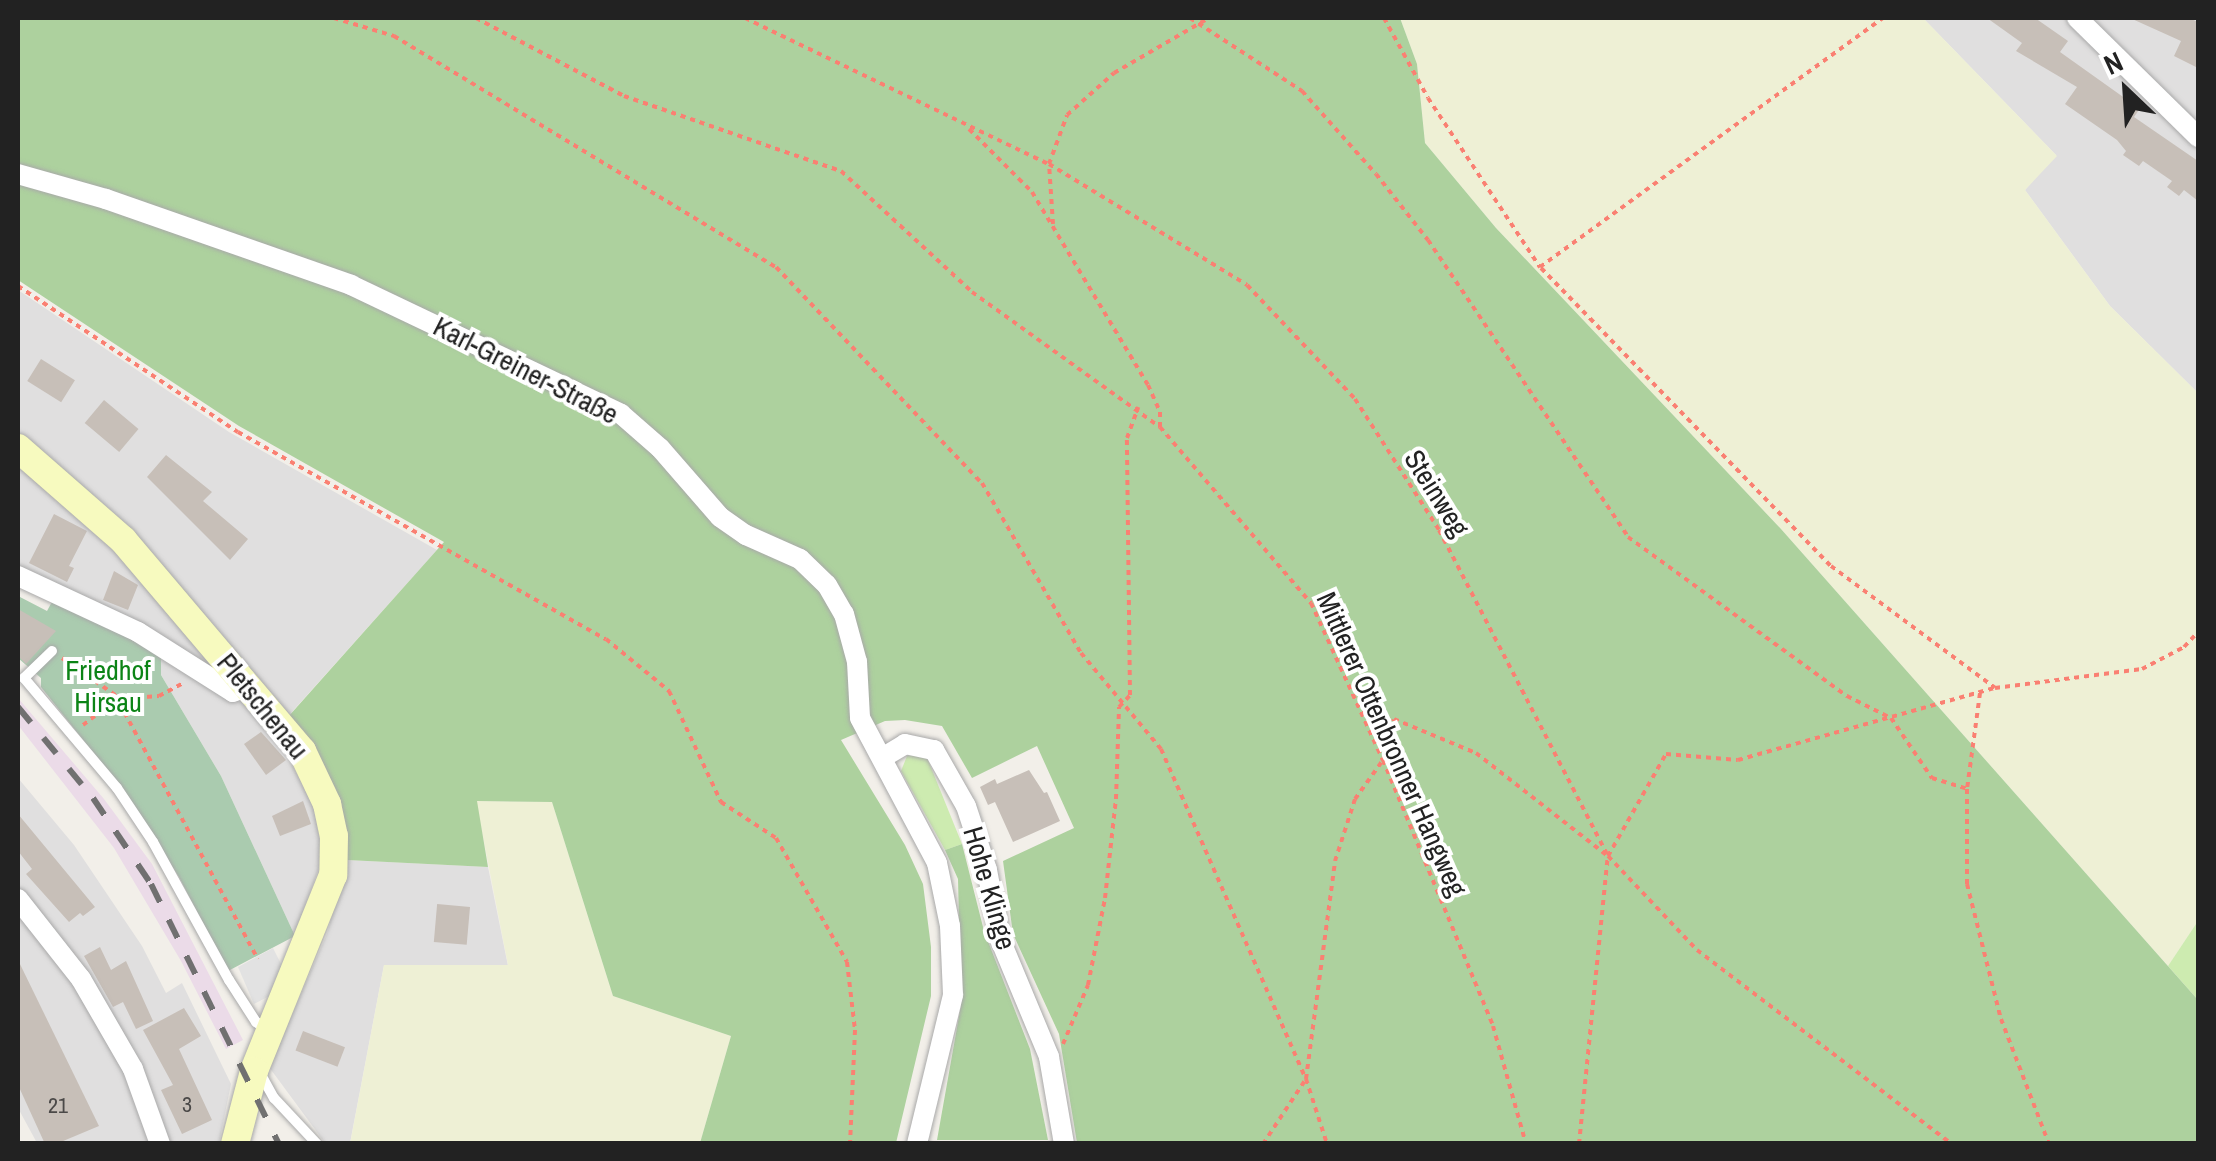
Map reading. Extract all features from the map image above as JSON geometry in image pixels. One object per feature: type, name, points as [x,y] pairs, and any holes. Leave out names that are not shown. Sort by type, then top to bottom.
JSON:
[{"type":"main road","name":"Pletschenau","points":[[18,448],[123,540],[302,750],[316,775],[334,836],[333,874],[325,904],[254,1071],[235,1144]]},
{"type":"street","points":[[2077,18],[2198,136]]},
{"type":"street","name":"Karl-Greiner-Straße","points":[[18,174],[106,199],[351,285],[621,414],[660,448],[720,516],[746,535],[800,559],[827,585],[844,614],[857,662],[860,718],[937,863],[950,926],[953,995],[918,1143]]},
{"type":"street","points":[[18,576],[138,632],[234,692],[249,686]]},
{"type":"street","name":"Hohe Klinge","points":[[882,758],[905,744],[934,750],[966,806],[987,870],[1000,938],[1050,1056],[1064,1144]]},
{"type":"street","points":[[18,899],[81,979],[133,1069],[160,1144]]},
{"type":"lane","points":[[52,651],[24,678],[126,802],[229,980],[256,1022],[269,1032]]},
{"type":"lane","points":[[254,1071],[264,1075],[274,1098],[317,1144]]},
{"type":"path","points":[[334,18],[394,36],[776,268],[982,483],[1081,653],[1124,700],[1160,750],[1306,1080],[1327,1144]]},
{"type":"path","name":"Mittlerer Ottenbronner Hangweg","points":[[476,18],[624,96],[841,171],[972,292],[1138,407],[1160,427],[1311,603],[1384,760],[1493,1026],[1526,1144]]},
{"type":"path","name":"Steinweg","points":[[745,18],[1049,164],[1247,285],[1355,399],[1440,530],[1608,856],[1696,950],[1952,1144]]},
{"type":"path","points":[[1190,18],[1302,91],[1428,240],[1628,538],[1847,696],[1890,718],[1932,778],[1967,788]]},
{"type":"path","points":[[1053,225],[1049,164],[1067,115],[1088,94],[1198,21],[1209,18]]},
{"type":"path","points":[[1384,18],[1428,98],[1540,267],[1830,566],[1994,688]]},
{"type":"path","points":[[1540,267],[1883,18]]},
{"type":"path","points":[[965,126],[1032,192],[1148,385],[1160,412],[1160,427]]},
{"type":"path","points":[[18,286],[238,432],[606,639],[669,691],[721,802],[776,838],[847,962],[854,1030],[850,1144]]},
{"type":"path","points":[[1050,1056],[1066,1040],[1088,984],[1105,898],[1116,800],[1119,707],[1130,695],[1127,438],[1138,407]]},
{"type":"path","points":[[1579,1144],[1608,856],[1666,754],[1738,760],[1994,688],[2142,669],[2184,647],[2198,632]]},
{"type":"path","points":[[52,651],[116,700],[258,959]]},
{"type":"path","points":[[71,733],[116,700],[158,696],[199,670]]},
{"type":"path","points":[[1980,692],[1967,788],[1967,884],[2002,1019],[2049,1144]]},
{"type":"path","points":[[1263,1144],[1306,1080],[1335,861],[1355,798],[1384,760],[1394,720],[1476,753],[1608,856]]},
{"type":"shaded area","points":[[1923,18],[2198,18],[2198,393],[2110,306],[2025,190],[2056,155]]},
{"type":"shaded area","points":[[18,290],[229,432],[437,550],[274,732],[313,804],[323,856],[295,936],[221,776],[161,675],[18,570]]},
{"type":"shaded area","points":[[18,698],[104,799],[152,864],[243,1040],[226,1049],[181,961],[114,848],[18,725]]},
{"type":"shaded area","points":[[18,778],[74,845],[142,946],[166,993],[182,983],[231,1084],[219,1143],[37,1143],[18,1108]]},
{"type":"shaded area","points":[[347,860],[488,867],[508,966],[384,965],[350,1143],[325,1143],[269,1067],[327,934]]},
{"type":"shaded area","points":[[273,948],[284,970],[271,995],[254,1004],[238,967]]},
{"type":"green space","points":[[18,18],[1400,18],[1417,64],[1425,143],[1496,228],[1781,529],[2198,1000],[2198,1143],[1077,1143],[1059,1034],[1013,934],[1003,861],[1074,828],[1037,746],[972,778],[942,726],[905,720],[885,721],[841,740],[905,845],[923,884],[931,947],[931,996],[896,1143],[700,1143],[731,1036],[613,996],[552,802],[477,801],[488,867],[347,860],[331,780],[288,717],[444,542],[239,426],[18,280]]},
{"type":"green space","points":[[1400,18],[1923,18],[2057,156],[2025,190],[2110,306],[2198,393],[2198,921],[2168,966],[1781,529],[1496,228],[1425,143],[1417,64]]},
{"type":"green space","name":"Friedhof Hirsau","points":[[20,597],[47,611],[54,598],[161,655],[161,675],[221,776],[295,936],[228,971],[179,877],[123,790],[41,687],[41,678],[18,658]]},
{"type":"green space","points":[[919,754],[928,760],[962,844],[945,850],[901,771],[907,756]]},
{"type":"green space","points":[[476,801],[552,802],[613,996],[731,1036],[700,1143],[350,1144],[384,965],[508,965]]},
{"type":"green space","points":[[962,844],[984,931],[1030,1049],[1048,1140],[937,1140],[961,1005],[958,879],[945,850]]},
{"type":"green space","points":[[2198,921],[2198,1000],[2168,966]]},
{"type":"building","points":[[1987,18],[2035,18],[2068,41],[2060,52],[2126,99],[2130,94],[2143,104],[2134,117],[2198,161],[2198,201],[2184,190],[2179,196],[2167,187],[2172,181],[2143,161],[2139,166],[2123,155],[2126,151],[2117,140],[2065,104],[2077,87],[2016,51],[2022,43]]},
{"type":"building","points":[[2130,18],[2189,18],[2198,22],[2198,68],[2174,56],[2181,41]]},
{"type":"building","points":[[41,359],[75,380],[61,402],[27,381]]},
{"type":"building","points":[[104,400],[138,429],[119,452],[85,423]]},
{"type":"building","points":[[166,455],[212,492],[203,501],[248,539],[230,560],[147,477]]},
{"type":"building","points":[[54,514],[87,531],[69,566],[74,568],[67,582],[29,563]]},
{"type":"building","points":[[114,571],[138,585],[128,610],[103,600]]},
{"type":"building","points":[[18,609],[56,631],[26,664],[18,656]]},
{"type":"building","points":[[261,732],[286,760],[266,775],[244,744]]},
{"type":"building","points":[[1029,770],[1047,792],[1060,821],[1013,842],[995,802],[988,805],[980,787]]},
{"type":"building","points":[[303,801],[311,824],[280,836],[272,816]]},
{"type":"building","points":[[18,814],[95,907],[83,916],[80,913],[69,922],[26,874],[32,869],[18,851]]},
{"type":"building","points":[[437,904],[470,907],[467,945],[434,942]]},
{"type":"building","points":[[100,947],[111,970],[126,961],[153,1021],[136,1029],[123,1002],[113,1007],[84,956]]},
{"type":"building","points":[[18,960],[99,1126],[56,1144],[45,1144],[18,1085]]},
{"type":"building","points":[[184,1008],[201,1036],[179,1049],[212,1120],[182,1134],[161,1090],[173,1085],[143,1030]]},
{"type":"building","points":[[303,1031],[345,1047],[337,1067],[295,1051]]},
{"type":"railway","points":[[18,707],[93,798],[151,884],[279,1144]]}]
